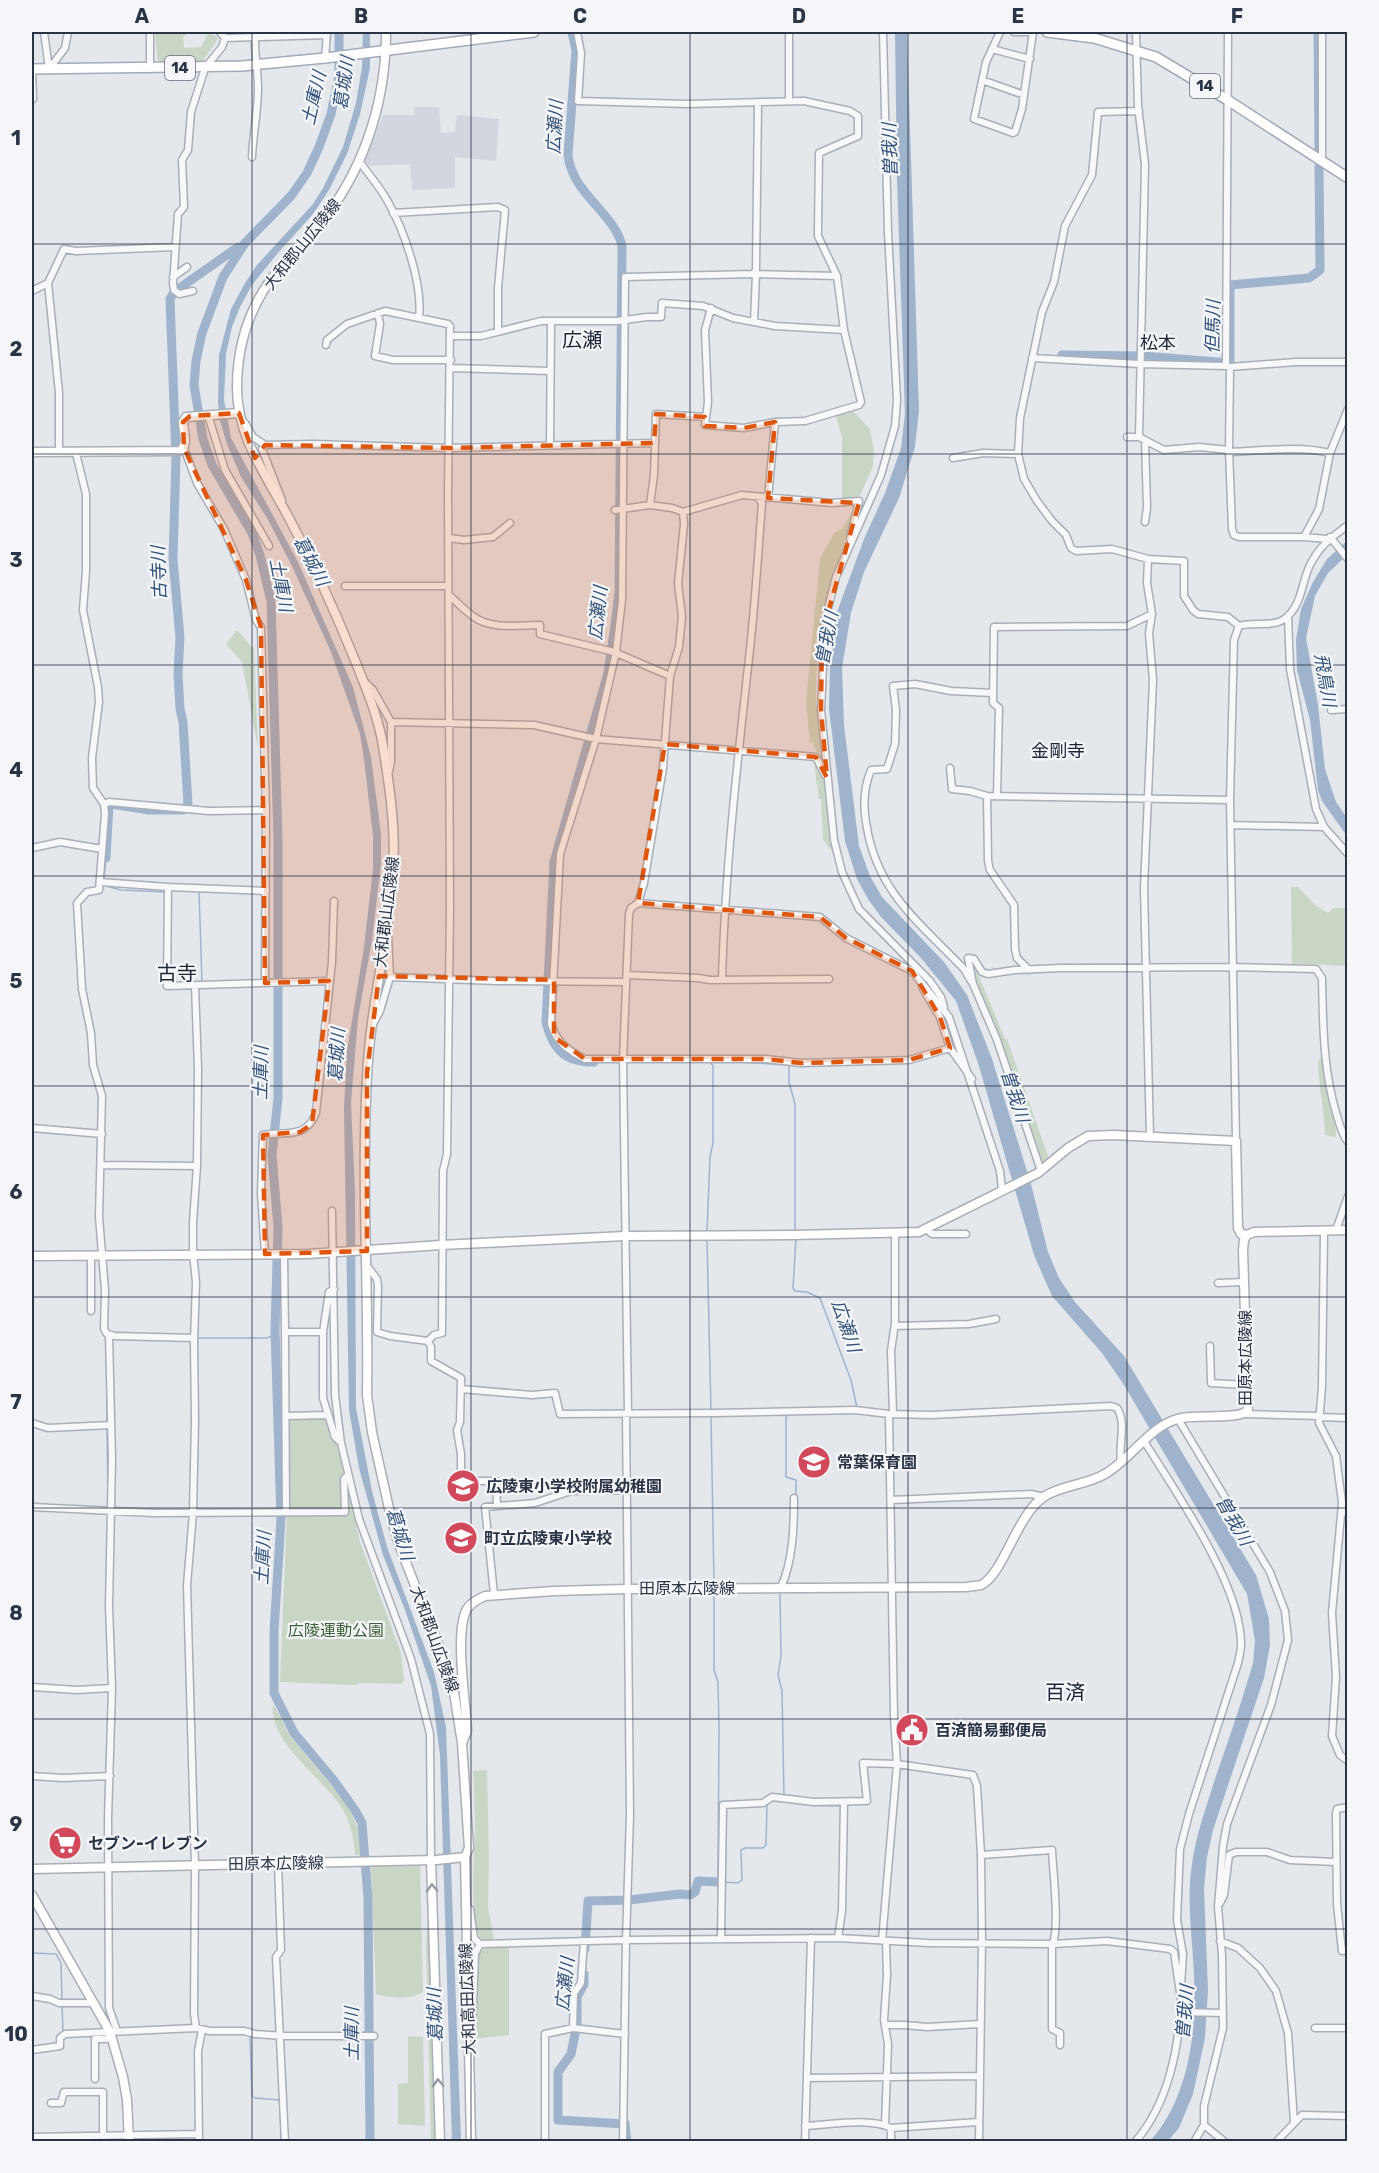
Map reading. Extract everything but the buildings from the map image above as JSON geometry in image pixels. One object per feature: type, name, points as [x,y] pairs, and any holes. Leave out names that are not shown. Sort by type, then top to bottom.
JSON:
[{"type":"main road","name":"大和郡山広陵線","points":[[386,32],[376,114],[360,162],[324,220],[275,275],[258,300],[249,319],[239,357],[237,390],[239,412],[251,450],[286,511],[323,585],[363,680],[377,719],[387,777],[394,857],[388,920],[371,1028],[366,1100],[367,1395],[372,1432],[390,1513],[398,1542],[452,1680],[462,1743]]},
{"type":"main road","name":"14","points":[[32,69],[150,69],[256,65],[534,32]]},
{"type":"main road","name":"14","points":[[1047,32],[1094,38],[1156,57],[1226,99],[1347,178]]},
{"type":"main road","points":[[32,452],[180,451],[184,448],[186,441],[183,422],[190,416],[239,412]]},
{"type":"main road","points":[[32,1256],[332,1253],[625,1236],[919,1232],[1039,1172],[1068,1148],[1088,1136],[1113,1135],[1236,1141],[1238,1228],[1241,1234],[1347,1230]]},
{"type":"main road","name":"田原本広陵線","points":[[32,1869],[463,1858],[469,1848],[469,1838],[462,1743],[467,1731],[460,1631],[468,1608],[477,1599],[494,1594],[627,1588],[967,1587],[981,1584],[993,1573],[1028,1513],[1044,1497],[1104,1475],[1121,1463],[1147,1438],[1176,1420],[1191,1416],[1236,1416],[1248,1410],[1244,1282],[1246,1235]]},
{"type":"main road","name":"大和高田広陵線","points":[[463,1858],[466,1885],[471,2142]]},
{"type":"main road","name":"大和高田広陵線","points":[[433,1860],[440,2142]]},
{"type":"main road","points":[[32,1895],[109,2032],[123,2077],[129,2139]]},
{"type":"street","points":[[44,32],[49,69]]},
{"type":"street","points":[[49,69],[65,48],[68,32]]},
{"type":"street","points":[[150,32],[150,69]]},
{"type":"street","points":[[220,32],[225,38]]},
{"type":"street","points":[[578,32],[581,53],[578,101],[688,104],[804,101],[844,109],[858,116],[858,136],[819,153],[818,236],[837,276],[844,330],[861,402],[858,405],[805,421],[775,422],[744,428],[705,425],[708,402],[705,330],[711,308]]},
{"type":"street","points":[[789,32],[789,101]]},
{"type":"street","points":[[883,32],[888,232],[897,400],[895,426],[881,475],[836,577],[822,634],[824,646],[821,710],[834,840],[842,872],[859,909],[930,981],[944,1008]]},
{"type":"street","points":[[1000,32],[982,80],[974,119],[1013,133],[1024,94],[1033,32],[1014,32]]},
{"type":"street","points":[[1136,32],[1138,111],[1145,164],[1144,283],[1140,364],[1147,508],[1145,522]]},
{"type":"street","points":[[1228,32],[1226,99],[1228,366],[1232,529],[1234,535],[1239,537],[1329,538],[1347,559]]},
{"type":"street","points":[[1322,32],[1322,162]]},
{"type":"street","points":[[225,38],[327,33],[327,58]]},
{"type":"street","points":[[252,156],[258,90],[255,35]]},
{"type":"street","points":[[193,291],[179,294],[173,287],[178,214],[184,207],[182,160],[188,150],[190,112],[205,68],[222,47],[225,38]]},
{"type":"street","points":[[992,49],[1030,59]]},
{"type":"street","points":[[32,69],[32,99]]},
{"type":"street","points":[[982,80],[1024,94]]},
{"type":"street","points":[[754,322],[758,102]]},
{"type":"street","points":[[1138,111],[1098,112],[1092,175],[1065,226],[1057,272],[1042,312],[1032,358],[1020,418],[1018,454],[1024,480],[1052,521],[1066,535],[1071,548],[1076,551],[1112,549],[1148,560],[1184,561],[1184,596],[1192,610],[1198,614],[1227,617],[1239,626],[1276,622],[1288,616]]},
{"type":"street","points":[[360,162],[379,187],[406,242],[420,288],[419,318]]},
{"type":"street","points":[[393,213],[498,207],[505,210],[498,288],[498,332]]},
{"type":"street","points":[[58,452],[59,393],[48,283],[64,249],[76,251],[175,246]]},
{"type":"street","points":[[173,277],[187,267]]},
{"type":"street","points":[[837,276],[755,274],[625,277],[620,443],[622,600],[595,739],[560,854],[551,981],[552,1024],[554,1036],[585,1059],[624,1062],[766,1059],[801,1063],[909,1060],[950,1048]]},
{"type":"street","points":[[32,291],[48,283]]},
{"type":"street","points":[[451,336],[481,336],[541,321],[622,321],[662,317],[662,303],[690,304],[711,308],[733,318],[787,328],[844,330]]},
{"type":"street","points":[[326,345],[327,340],[347,324],[378,313],[396,312],[450,326],[447,1154],[443,1171],[442,1333],[434,1335],[428,1341]]},
{"type":"street","points":[[378,313],[380,324],[375,356],[393,360],[450,360]]},
{"type":"street","points":[[550,445],[551,321]]},
{"type":"street","points":[[1032,358],[1228,366],[1347,362]]},
{"type":"street","points":[[451,368],[550,371]]},
{"type":"street","points":[[1304,537],[1319,509],[1330,453],[1347,409]]},
{"type":"street","points":[[239,412],[253,436],[265,445],[449,448],[654,443]]},
{"type":"street","points":[[650,505],[654,475],[656,414],[705,417]]},
{"type":"street","points":[[208,415],[225,470],[269,546]]},
{"type":"street","points":[[768,498],[775,422]]},
{"type":"street","points":[[1127,437],[1142,438],[1164,450],[1199,447],[1229,451],[1300,449],[1330,453]]},
{"type":"street","points":[[265,445],[262,449],[286,511]]},
{"type":"street","points":[[184,448],[197,483],[224,529],[246,580],[256,620],[261,627],[268,983]]},
{"type":"street","points":[[76,453],[86,495],[86,571],[83,610],[99,702],[92,758],[93,788],[104,804],[105,814],[99,890],[87,892],[77,903],[81,981],[92,1033],[93,1065],[102,1096],[99,1217],[103,1255],[104,1329],[109,1335],[111,1425],[110,1688],[107,1776],[109,2032],[107,2039],[95,2039],[95,2079]]},
{"type":"street","points":[[953,458],[983,453],[1018,454]]},
{"type":"street","points":[[620,510],[650,505],[682,512],[742,495],[832,503],[859,501],[850,534],[850,543]]},
{"type":"street","points":[[722,980],[724,910],[738,750],[750,656],[762,503],[758,497]]},
{"type":"street","points":[[638,903],[649,852],[665,744],[670,676],[679,647],[682,616],[678,584],[684,524],[682,512]]},
{"type":"street","points":[[449,538],[464,540],[493,537],[510,523]]},
{"type":"street","points":[[1347,525],[1329,538],[1310,565],[1301,592],[1288,616],[1290,669],[1316,809],[1324,826],[1347,855]]},
{"type":"street","points":[[1148,560],[1147,583],[1152,615],[1149,633],[1153,680],[1150,770],[1146,798],[1144,888],[1150,1137]]},
{"type":"street","points":[[345,586],[448,586]]},
{"type":"street","points":[[449,595],[475,618],[482,621],[495,625],[540,626],[540,634],[613,651],[670,676]]},
{"type":"street","points":[[997,796],[999,708],[993,703],[994,627],[1127,626],[1152,615]]},
{"type":"street","points":[[1236,1141],[1230,800],[1234,640],[1239,626]]},
{"type":"street","points":[[363,680],[373,690],[391,722],[391,762],[387,777]]},
{"type":"street","points":[[993,693],[951,691],[915,684],[893,686],[896,710],[895,744],[887,769],[871,770],[863,801],[869,841],[886,884],[900,903],[964,969],[973,984],[997,1040],[1039,1172]]},
{"type":"street","points":[[1331,710],[1347,709]]},
{"type":"street","points":[[391,722],[534,725],[595,739],[816,757],[827,778]]},
{"type":"street","points":[[950,768],[952,789],[987,796],[1230,800]]},
{"type":"street","points":[[987,796],[990,870],[1014,905],[1017,958],[1029,970]]},
{"type":"street","points":[[104,804],[109,802],[209,812],[266,810]]},
{"type":"street","points":[[1231,825],[1324,826]]},
{"type":"street","points":[[32,848],[60,842],[102,849]]},
{"type":"street","points":[[100,882],[266,891]]},
{"type":"street","points":[[168,887],[167,986],[330,981]]},
{"type":"street","points":[[265,1254],[261,1164],[263,1135],[300,1132],[312,1124],[316,1113],[333,962],[334,901]]},
{"type":"street","points":[[623,2142],[626,1899],[630,1815],[624,1062],[631,908],[638,903],[820,917],[846,938],[912,971],[950,1017],[972,1079],[1004,1189]]},
{"type":"street","points":[[371,1028],[380,1011],[390,976],[388,920]]},
{"type":"street","points":[[902,953],[939,1017],[950,1048],[972,1079]]},
{"type":"street","points":[[973,984],[968,958],[974,959],[985,974],[1029,970],[1146,968],[1313,969],[1320,972],[1322,978],[1324,1052],[1328,1079],[1339,1123],[1347,1142]]},
{"type":"street","points":[[390,976],[497,981],[829,979]]},
{"type":"street","points":[[195,986],[198,1070],[197,1166],[193,1222],[196,1282],[193,1512],[187,1585],[195,1866],[194,2014],[200,2030],[198,2051],[200,2142]]},
{"type":"street","points":[[32,1128],[102,1134]]},
{"type":"street","points":[[102,1165],[197,1166]]},
{"type":"street","points":[[1336,1230],[1347,1196]]},
{"type":"street","points":[[332,1210],[335,1395],[341,1443],[366,1541],[411,1659],[430,1734],[433,1860]]},
{"type":"street","points":[[926,1229],[932,1234],[966,1234]]},
{"type":"street","points":[[1324,1232],[1322,1387],[1319,1423],[1336,1456],[1342,1502],[1347,1516]]},
{"type":"street","points":[[891,2142],[888,2127],[886,2078],[888,2044],[885,2025],[884,1941],[897,1764],[891,1500],[891,1351],[895,1326],[895,1233]]},
{"type":"street","points":[[284,1254],[286,1512]]},
{"type":"street","points":[[91,1311],[92,1255]]},
{"type":"street","points":[[367,1266],[377,1279],[377,1332],[428,1341]]},
{"type":"street","points":[[1218,1283],[1244,1282]]},
{"type":"street","points":[[334,1288],[329,1292],[323,1332],[323,1398],[335,1437],[341,1443]]},
{"type":"street","points":[[895,1326],[969,1324],[996,1319]]},
{"type":"street","points":[[285,1332],[323,1332]]},
{"type":"street","points":[[109,1335],[194,1340]]},
{"type":"street","points":[[428,1341],[431,1347],[431,1361],[460,1375],[460,1422],[457,1430],[461,1454],[461,1481],[496,1481],[497,1505]]},
{"type":"street","points":[[1210,1346],[1211,1383],[1247,1384]]},
{"type":"street","points":[[461,1389],[532,1395],[555,1393],[560,1414],[857,1410],[970,1414],[1111,1406],[1117,1408],[1122,1419],[1119,1451],[1121,1463]]},
{"type":"street","points":[[1244,1414],[1347,1418]]},
{"type":"street","points":[[286,1416],[328,1415]]},
{"type":"street","points":[[1176,1420],[1270,1572],[1288,1623],[1286,1650],[1276,1689],[1227,1824],[1223,1846],[1218,1907],[1222,1955],[1220,2013],[1223,2028],[1204,2106],[1204,2126],[1194,2142]]},
{"type":"street","points":[[32,1423],[48,1428],[111,1425]]},
{"type":"street","points":[[1147,1438],[1223,1576],[1233,1600],[1241,1646],[1180,1850],[1177,1920],[1183,1954],[1181,1999]]},
{"type":"street","points":[[32,1507],[111,1511],[345,1512],[344,1479],[348,1474]]},
{"type":"street","points":[[494,1594],[485,1507],[535,1503],[571,1491],[626,1490]]},
{"type":"street","points":[[891,1500],[1031,1494],[1044,1497]]},
{"type":"street","points":[[781,1587],[786,1576],[792,1547],[794,1498]]},
{"type":"street","points":[[1342,1502],[1332,1613],[1336,1677],[1332,1736],[1340,1755],[1347,1761]]},
{"type":"street","points":[[32,1687],[77,1690],[110,1688]]},
{"type":"street","points":[[721,1938],[723,1805],[763,1803],[772,1797],[814,1802],[867,1802],[863,1763],[897,1764],[973,1775],[977,1786],[981,1855],[979,2142]]},
{"type":"street","points":[[32,1776],[63,1778],[107,1776]]},
{"type":"street","points":[[838,1938],[842,1911],[844,1802]]},
{"type":"street","points":[[1347,1807],[1336,1809],[1337,1904],[1342,1950],[1347,1950]]},
{"type":"street","points":[[981,1855],[1052,1850],[1056,1909],[1053,1944],[1052,2029],[1060,2033],[1060,2045]]},
{"type":"street","points":[[1218,1907],[1224,1895],[1229,1855],[1236,1852],[1267,1852],[1290,1860],[1336,1862]]},
{"type":"street","points":[[278,1863],[281,1950],[276,1957],[285,2142]]},
{"type":"street","points":[[466,1885],[474,1938],[480,1944],[721,1938],[838,1938],[1053,1944],[1107,1941],[1170,1949],[1174,1952],[1183,2013],[1162,2100],[1135,2142]]},
{"type":"street","points":[[805,2142],[812,1938]]},
{"type":"street","points":[[573,2028],[574,1993],[581,1983],[584,1941]]},
{"type":"street","points":[[1220,1941],[1238,1948],[1266,1975],[1276,1991],[1288,2033],[1294,2122]]},
{"type":"street","points":[[469,2055],[475,1954],[480,1944]]},
{"type":"street","points":[[32,1996],[61,2003],[94,2003]]},
{"type":"street","points":[[1183,2013],[1220,2013]]},
{"type":"street","points":[[885,2025],[927,2027],[980,2024]]},
{"type":"street","points":[[545,2142],[545,2034],[573,2028],[626,2034]]},
{"type":"street","points":[[1315,2028],[1347,2028]]},
{"type":"street","points":[[32,2050],[60,2046],[63,2035],[109,2032],[200,2030],[280,2035],[374,2036]]},
{"type":"street","points":[[807,2078],[979,2076]]},
{"type":"street","points":[[51,2103],[61,2103],[64,2092],[103,2092],[103,2136]]},
{"type":"street","points":[[1276,2142],[1302,2115],[1347,2116]]},
{"type":"street","points":[[805,2126],[859,2123],[888,2127],[978,2122]]},
{"type":"street","points":[[1204,2126],[1225,2142]]},
{"type":"street","points":[[32,2137],[103,2136],[129,2139],[200,2134]]},
{"type":"highlighted area","points":[[239,413],[255,458],[265,445],[449,448],[654,443],[656,414],[705,417],[705,426],[744,428],[775,422],[768,498],[859,503],[822,634],[821,710],[827,778],[816,757],[665,744],[638,903],[820,917],[846,938],[912,971],[940,1017],[950,1048],[909,1060],[801,1063],[766,1059],[585,1059],[554,1037],[554,980],[379,976],[367,1073],[367,1251],[265,1254],[263,1135],[300,1132],[312,1124],[329,981],[265,983],[261,627],[246,580],[184,448],[183,422],[190,416]]},
{"type":"shaded area","points":[[414,107],[439,107],[441,133],[455,132],[457,115],[499,119],[496,161],[455,157],[455,188],[412,190],[410,164],[369,166],[365,160],[383,115],[414,115]]},
{"type":"green space","points":[[155,32],[190,32],[183,37],[184,48],[201,47],[208,33],[218,39],[202,62],[158,64]]},
{"type":"green space","points":[[851,409],[870,429],[874,450],[873,466],[860,496],[842,499],[842,437],[835,413]]},
{"type":"green space","points":[[857,504],[844,542],[846,545],[833,583],[820,638],[816,697],[821,747],[820,761],[812,741],[810,744],[806,702],[820,559],[834,533],[842,529]]},
{"type":"green space","points":[[237,630],[254,649],[258,748],[242,662],[226,644]]},
{"type":"green space","points":[[813,757],[824,779],[833,853],[823,839],[821,799],[819,799]]},
{"type":"green space","points":[[1291,887],[1298,887],[1315,905],[1328,913],[1334,908],[1347,908],[1347,966],[1292,964]]},
{"type":"green space","points":[[971,967],[975,967],[1005,1039],[1007,1039],[1049,1159],[1043,1163],[1038,1159],[1006,1055]]},
{"type":"green space","points":[[1321,1057],[1335,1120],[1336,1137],[1325,1135],[1318,1062]]},
{"type":"green space","name":"広陵運動公園","points":[[329,1412],[360,1542],[401,1653],[404,1681],[401,1684],[280,1682],[287,1511],[282,1415]]},
{"type":"green space","points":[[273,1704],[290,1736],[348,1805],[358,1829],[361,1855],[355,1855],[352,1832],[335,1798],[299,1760],[279,1732],[274,1718]]},
{"type":"green space","points":[[487,1770],[488,1907],[494,1940],[484,1940],[477,1931],[474,1904],[473,1771]]},
{"type":"green space","points":[[420,1865],[423,1992],[400,1998],[376,1994],[371,1866]]},
{"type":"green space","points":[[430,1890],[437,2142],[431,2141],[426,1945]]},
{"type":"green space","points":[[509,1945],[509,2035],[473,2039],[478,1955],[488,1947]]},
{"type":"green space","points":[[408,2036],[423,2037],[425,2126],[398,2124],[398,2084],[408,2083]]},
{"type":"water","points":[[363,32],[370,32],[370,68],[360,114],[347,154],[329,190],[313,214],[252,285],[240,307],[232,327],[226,354],[224,400],[231,438],[297,560],[353,687],[371,757],[381,834],[381,864],[372,940],[358,1018],[351,1103],[355,1192],[356,1408],[372,1491],[387,1547],[434,1672],[446,1727],[461,2141],[452,2141],[440,1755],[431,1686],[383,1555],[359,1468],[349,1410],[344,1108],[347,1051],[364,947],[373,869],[373,836],[364,759],[360,734],[331,652],[291,564],[267,518],[241,477],[227,444],[220,421],[218,402],[219,355],[231,309],[257,265],[313,204],[343,147],[356,103],[362,67]]},
{"type":"water","points":[[895,32],[907,32],[919,411],[915,447],[899,498],[864,572],[851,613],[842,668],[844,725],[859,846],[870,876],[882,897],[944,962],[967,995],[992,1059],[1031,1184],[1048,1252],[1059,1278],[1075,1302],[1124,1356],[1256,1575],[1269,1619],[1270,1645],[1264,1678],[1213,1830],[1207,1857],[1204,1889],[1208,1990],[1205,2038],[1193,2094],[1179,2128],[1168,2141],[1150,2141],[1173,2106],[1181,2086],[1191,2042],[1195,1999],[1190,1878],[1202,1820],[1253,1663],[1255,1641],[1247,1594],[1124,1385],[1102,1353],[1052,1296],[1034,1255],[978,1063],[956,1001],[921,958],[881,917],[868,899],[857,879],[845,841],[829,709],[830,667],[837,612],[901,448],[905,414],[897,180]]},
{"type":"water","points":[[1347,541],[1347,555],[1328,573],[1315,596],[1306,638],[1318,705],[1325,769],[1336,802],[1347,818],[1347,836],[1322,801],[1318,790],[1310,720],[1297,670],[1296,640],[1301,609],[1313,582],[1327,559]]},
{"type":"waterway","name":"土庫川","points":[[339,32],[339,76],[331,114],[319,147],[307,173],[291,196],[245,243],[223,277],[202,333],[194,385],[203,439],[212,465],[252,533],[271,601],[278,839],[278,1098],[272,1155],[278,1227],[275,1330],[281,1519],[274,1632],[274,1693],[294,1733],[335,1782],[362,1823],[368,1898],[370,2142]]},
{"type":"waterway","name":"広瀬川","points":[[572,32],[576,50],[568,155],[571,169],[585,192],[611,223],[622,246],[619,591],[608,673],[554,862],[546,1022],[552,1040],[562,1052],[575,1060],[594,1062]]},
{"type":"waterway","name":"但馬川","points":[[1318,32],[1319,152]]},
{"type":"waterway","name":"但馬川","points":[[1062,355],[1143,356],[1230,363],[1230,285],[1309,278],[1320,270],[1319,167]]},
{"type":"waterway","name":"古寺川","points":[[106,858],[109,805],[149,810],[183,810],[188,804],[183,722],[180,709],[178,674],[180,638],[173,559],[176,458],[170,299],[174,292],[238,247]]},
{"type":"waterway","points":[[104,878],[106,858]]},
{"type":"waterway","points":[[106,886],[121,890],[166,892]]},
{"type":"waterway","points":[[199,891],[202,982]]},
{"type":"waterway","name":"広瀬川","points":[[738,1062],[789,1065],[789,1082],[795,1104],[795,1231]]},
{"type":"waterway","name":"広瀬川","points":[[707,1231],[710,1157],[713,1143],[713,1066],[711,1063]]},
{"type":"waterway","name":"広瀬川","points":[[796,1238],[793,1288],[795,1291],[807,1292],[820,1298],[851,1380],[857,1408]]},
{"type":"waterway","name":"広瀬川","points":[[707,1239],[711,1411]]},
{"type":"waterway","points":[[198,1338],[267,1338],[272,1336],[275,1330]]},
{"type":"waterway","points":[[107,1343],[107,1424]]},
{"type":"waterway","name":"広瀬川","points":[[788,1414],[786,1417],[786,1477],[796,1480],[796,1497]]},
{"type":"waterway","name":"広瀬川","points":[[711,1416],[714,1583]]},
{"type":"waterway","points":[[107,1429],[108,1508]]},
{"type":"waterway","points":[[106,1604],[108,1513]]},
{"type":"waterway","name":"広瀬川","points":[[714,1593],[714,1670],[718,1682],[719,1729],[718,1882]]},
{"type":"waterway","name":"広瀬川","points":[[780,1593],[781,1656],[778,1675],[782,1691],[784,1795]]},
{"type":"waterway","points":[[106,1775],[109,1696]]},
{"type":"waterway","name":"広瀬川","points":[[771,1801],[782,1801],[783,1799]]},
{"type":"waterway","name":"広瀬川","points":[[723,1882],[738,1883],[742,1880],[741,1850],[763,1848],[766,1845],[767,1803]]},
{"type":"waterway","name":"広瀬川","points":[[585,1949],[588,1901],[690,1895],[695,1892],[698,1881],[718,1882]]},
{"type":"waterway","points":[[32,1953],[56,1954],[61,1963],[62,2000]]},
{"type":"waterway","points":[[106,1974],[106,2014],[111,2022]]},
{"type":"waterway","name":"広瀬川","points":[[584,1974],[584,1984],[577,1997],[577,2024],[571,2054],[558,2072],[558,2120],[625,2124],[627,2142]]},
{"type":"waterway","points":[[62,2004],[63,2032]]},
{"type":"waterway","points":[[174,2032],[184,2031]]},
{"type":"waterway","points":[[250,2036],[252,2096],[280,2100],[281,2142]]},
{"type":"place","name":"常葉保育園","points":[[814,1462]]},
{"type":"place","name":"広陵東小学校附属幼稚園","points":[[463,1486]]},
{"type":"place","name":"町立広陵東小学校","points":[[461,1538]]},
{"type":"place","name":"百済簡易郵便局","points":[[912,1730]]},
{"type":"place","name":"セブン-イレブン","points":[[65,1843]]},
{"type":"district","name":"広瀬","points":[[582,340]]},
{"type":"district","name":"松本","points":[[1158,343]]},
{"type":"district","name":"金剛寺","points":[[1058,751]]},
{"type":"district","name":"古寺","points":[[177,973]]},
{"type":"district","name":"百済","points":[[1065,1692]]},
{"type":"water label","name":"葛城川","points":[[344,83]]},
{"type":"water label","name":"曽我川","points":[[890,150]]},
{"type":"water label","name":"葛城川","points":[[311,561]]},
{"type":"water label","name":"曽我川","points":[[827,638]]},
{"type":"water label","name":"飛鳥川","points":[[1325,680]]},
{"type":"water label","name":"葛城川","points":[[337,1055]]},
{"type":"water label","name":"曽我川","points":[[1015,1096]]},
{"type":"water label","name":"曽我川","points":[[1234,1521]]},
{"type":"water label","name":"葛城川","points":[[400,1534]]},
{"type":"water label","name":"曽我川","points":[[1185,2012]]},
{"type":"water label","name":"葛城川","points":[[435,2015]]}]
